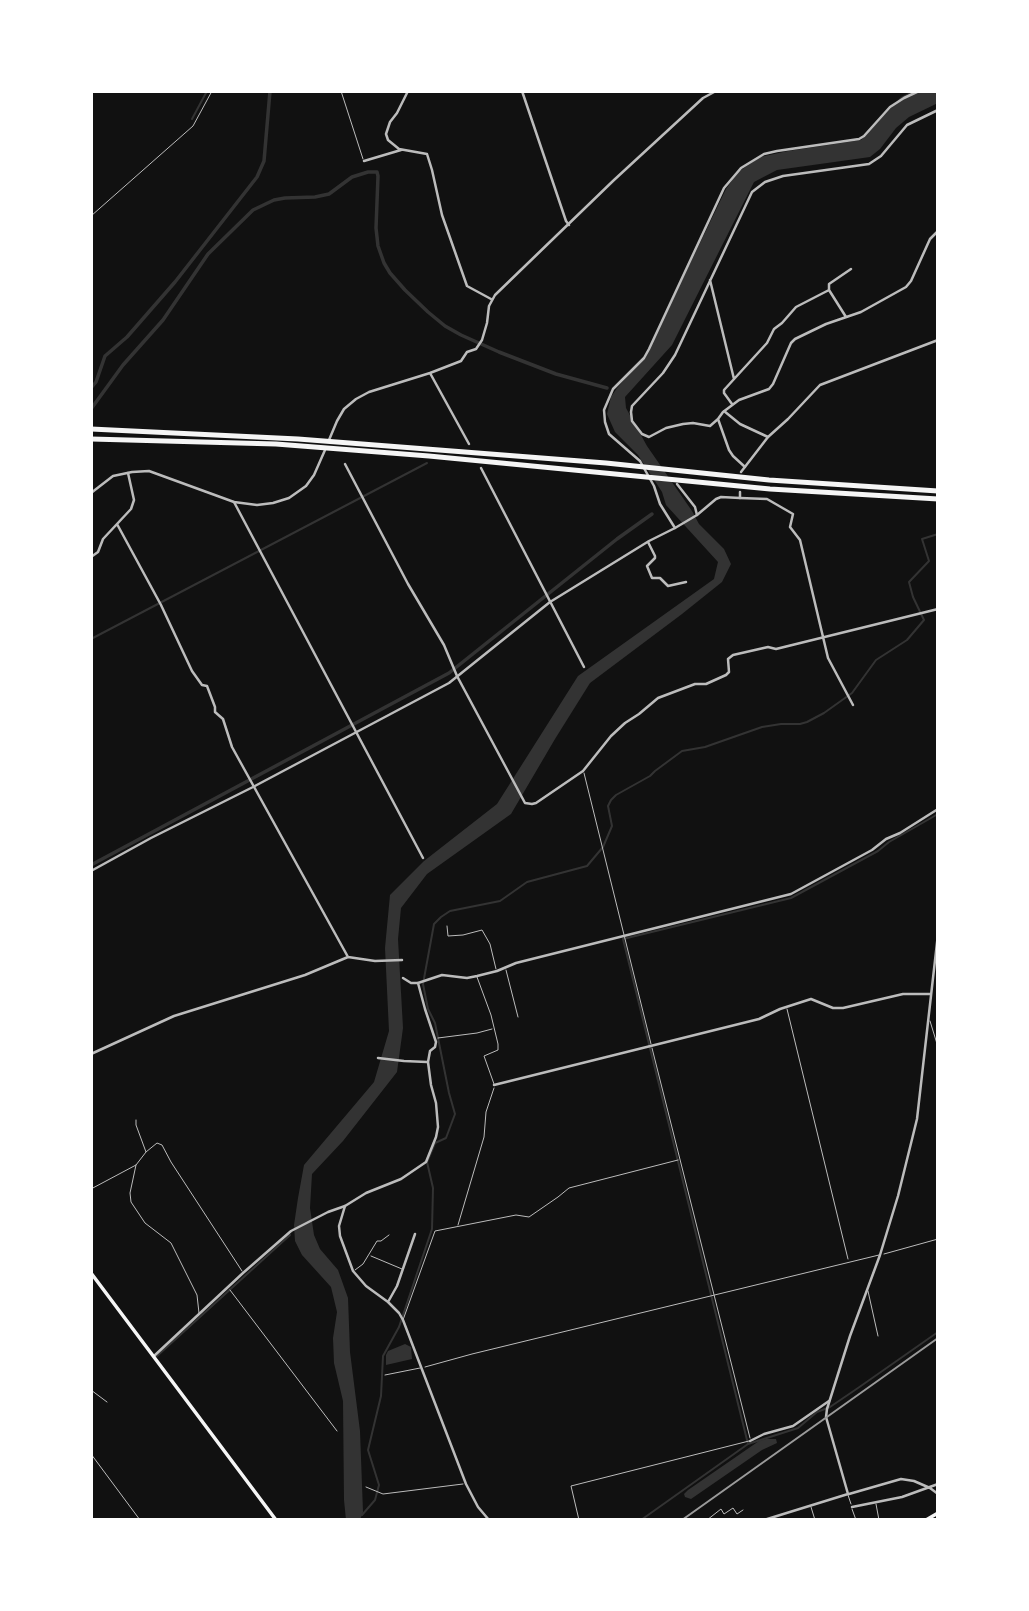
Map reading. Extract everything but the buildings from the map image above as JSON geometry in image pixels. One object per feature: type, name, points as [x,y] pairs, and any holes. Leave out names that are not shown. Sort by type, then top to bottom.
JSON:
[{"type":"highway","points":[[91,429],[298,439],[593,462],[846,486],[938,491]]},
{"type":"highway","points":[[91,439],[276,444],[429,456],[677,482],[938,499]]},
{"type":"main road","points":[[91,1273],[276,1520]]},
{"type":"main road","points":[[926,1520],[938,1513]]},
{"type":"street","points":[[401,149],[388,140],[386,134],[408,91]]},
{"type":"street","points":[[522,91],[569,225]]},
{"type":"street","points":[[91,493],[113,476],[149,471],[234,502],[268,504],[289,498],[306,486],[314,475],[344,410],[369,392],[461,361],[467,352],[476,348],[481,341],[491,299],[614,180],[703,99],[716,91]]},
{"type":"street","points":[[675,528],[660,504],[654,486],[640,461],[610,435],[604,410],[614,389],[644,358],[649,349],[723,188],[741,168],[764,154],[859,139],[890,107],[919,91]]},
{"type":"street","points":[[938,110],[905,127],[881,156],[869,164],[783,176],[757,187],[747,200],[671,362],[632,406],[632,421],[642,434],[649,437],[666,428],[687,423],[710,426],[732,404],[771,387],[795,339],[826,324],[861,312],[906,287],[930,239],[938,231]]},
{"type":"street","points":[[364,161],[401,149],[427,154],[442,215],[467,286],[491,299]]},
{"type":"street","points":[[846,317],[829,284],[851,269]]},
{"type":"street","points":[[709,280],[734,379]]},
{"type":"street","points":[[732,404],[724,391],[766,343],[774,329],[782,324],[796,307],[830,290]]},
{"type":"street","points":[[741,472],[768,437],[820,385],[938,340]]},
{"type":"street","points":[[430,373],[468,444]]},
{"type":"street","points":[[724,411],[740,424],[768,437]]},
{"type":"street","points":[[718,419],[730,453],[745,467]]},
{"type":"street","points":[[345,464],[408,584],[444,645],[457,676],[525,803],[536,803],[583,771],[611,736],[658,698],[695,684],[706,684],[726,675],[729,672],[728,659],[733,656],[768,647],[776,649],[938,609]]},
{"type":"street","points":[[481,468],[584,667]]},
{"type":"street","points":[[91,557],[98,552],[103,539],[131,509],[134,500],[128,472]]},
{"type":"street","points":[[677,482],[695,507],[697,515]]},
{"type":"street","points":[[740,492],[740,498]]},
{"type":"street","points":[[91,871],[449,683],[550,603],[697,515],[718,498],[767,499],[793,514],[790,527],[800,540],[828,658],[853,705]]},
{"type":"street","points":[[234,502],[423,858]]},
{"type":"street","points":[[117,524],[161,605],[192,671],[202,685],[207,686],[215,712],[223,719],[232,747],[253,787],[348,957]]},
{"type":"street","points":[[648,542],[655,556],[647,566],[652,579],[660,578],[668,586],[686,582]]},
{"type":"street","points":[[403,978],[411,983],[418,983],[442,975],[467,978],[477,976],[516,963],[791,894],[872,850],[938,809]]},
{"type":"street","points":[[848,1494],[826,1417],[829,1401],[880,1255],[917,1119],[938,934]]},
{"type":"street","points":[[91,1054],[174,1016],[305,975],[348,957],[375,961],[402,960]]},
{"type":"street","points":[[153,1357],[291,1231],[345,1206],[366,1193],[401,1179],[426,1162],[438,1127],[428,1062],[430,1051],[436,1044],[418,983]]},
{"type":"street","points":[[494,1085],[759,1019],[811,999],[843,1009],[902,994],[930,994]]},
{"type":"street","points":[[378,1058],[428,1062]]},
{"type":"street","points":[[345,1206],[339,1226],[340,1236],[353,1271],[366,1286],[388,1302],[403,1320],[466,1483],[478,1507],[489,1520]]},
{"type":"street","points":[[388,1302],[397,1286],[415,1234]]},
{"type":"street","points":[[750,1440],[793,1426],[829,1401]]},
{"type":"street","points":[[764,1520],[901,1479],[914,1481],[938,1494]]},
{"type":"street","points":[[852,1507],[902,1497],[938,1484]]},
{"type":"lane","points":[[91,216],[193,126],[212,91]]},
{"type":"lane","points":[[341,91],[364,161]]},
{"type":"lane","points":[[579,1520],[571,1486],[750,1440],[583,771]]},
{"type":"lane","points":[[447,926],[448,936],[482,930],[490,944],[497,971]]},
{"type":"lane","points":[[505,968],[518,1017]]},
{"type":"lane","points":[[457,1227],[484,1137],[486,1112],[494,1092],[484,1056],[498,1050],[494,1028],[477,976]]},
{"type":"lane","points":[[787,1006],[849,1262]]},
{"type":"lane","points":[[928,1016],[938,1047]]},
{"type":"lane","points":[[435,1038],[494,1028]]},
{"type":"lane","points":[[136,1120],[146,1152]]},
{"type":"lane","points":[[91,1189],[136,1165],[157,1143],[162,1144],[171,1163],[243,1273]]},
{"type":"lane","points":[[403,1320],[435,1231],[516,1215],[529,1217],[569,1188],[681,1160]]},
{"type":"lane","points":[[136,1165],[131,1202],[145,1223],[171,1242],[197,1295],[199,1315]]},
{"type":"lane","points":[[353,1271],[363,1264],[377,1241],[389,1235]]},
{"type":"lane","points":[[385,1375],[938,1239]]},
{"type":"lane","points":[[369,1255],[403,1270]]},
{"type":"lane","points":[[228,1288],[337,1431]]},
{"type":"lane","points":[[867,1288],[878,1336]]},
{"type":"lane","points":[[91,1390],[107,1402]]},
{"type":"lane","points":[[91,1454],[141,1520]]},
{"type":"lane","points":[[366,1487],[383,1494],[466,1483]]},
{"type":"lane","points":[[848,1494],[856,1520]]},
{"type":"lane","points":[[875,1502],[879,1520]]},
{"type":"lane","points":[[810,1505],[814,1520]]},
{"type":"lane","points":[[707,1520],[721,1509],[724,1514],[733,1508],[737,1514],[743,1510]]},
{"type":"shaded area","points":[[913,91],[938,91],[938,103],[909,117],[870,157],[777,170],[754,182],[672,345],[625,397],[626,408],[647,446],[699,524],[724,549],[731,564],[722,582],[590,683],[511,814],[427,874],[401,908],[398,939],[403,1028],[397,1072],[343,1141],[312,1174],[310,1208],[314,1235],[320,1249],[338,1270],[348,1298],[350,1352],[360,1431],[363,1512],[360,1520],[346,1520],[343,1401],[334,1363],[333,1338],[337,1312],[331,1287],[302,1255],[295,1241],[294,1225],[304,1165],[374,1082],[389,1031],[385,948],[390,895],[424,861],[497,804],[578,676],[714,579],[718,562],[666,505],[662,492],[638,455],[615,432],[607,414],[611,397],[646,355],[726,189],[738,172],[760,157],[861,140],[901,97]]},
{"type":"shaded area","points":[[405,1344],[411,1347],[412,1359],[386,1365],[388,1351]]},
{"type":"shaded area","points":[[776,1439],[777,1443],[762,1450],[691,1499],[685,1497],[684,1494],[688,1490],[759,1441]]},
{"type":"waterway","points":[[192,119],[207,91]]},
{"type":"waterway","points":[[91,388],[96,382],[105,356],[127,337],[175,282],[257,177],[264,161],[270,91]]},
{"type":"waterway","points":[[91,409],[123,365],[163,320],[208,254],[253,210],[274,200],[329,194],[352,177],[368,172],[377,172],[378,176],[376,228],[384,263],[405,290],[428,312],[445,326],[499,352],[556,374],[607,388]]},
{"type":"waterway","points":[[91,639],[427,463]]},
{"type":"waterway","points":[[91,865],[449,673],[652,514]]},
{"type":"waterway","points":[[362,1515],[375,1500],[379,1485],[368,1450],[381,1396],[383,1356],[399,1327],[432,1229],[433,1188],[427,1162],[435,1143],[446,1138],[455,1114],[435,1023],[428,1009],[423,984],[434,924],[450,911],[500,901],[527,882],[587,866],[603,847],[612,826],[608,806],[611,800],[650,776],[682,751],[705,747],[762,727],[807,722],[852,693],[876,660],[907,640],[924,620],[909,582],[929,561],[922,539],[938,534]]},
{"type":"waterway","points":[[748,1444],[623,939],[791,898],[878,851],[938,814]]},
{"type":"waterway","points":[[157,1356],[290,1235]]},
{"type":"waterway","points":[[641,1520],[748,1444],[798,1428],[817,1412],[830,1407],[938,1332]]},
{"type":"railway","points":[[682,1520],[938,1338]]}]
